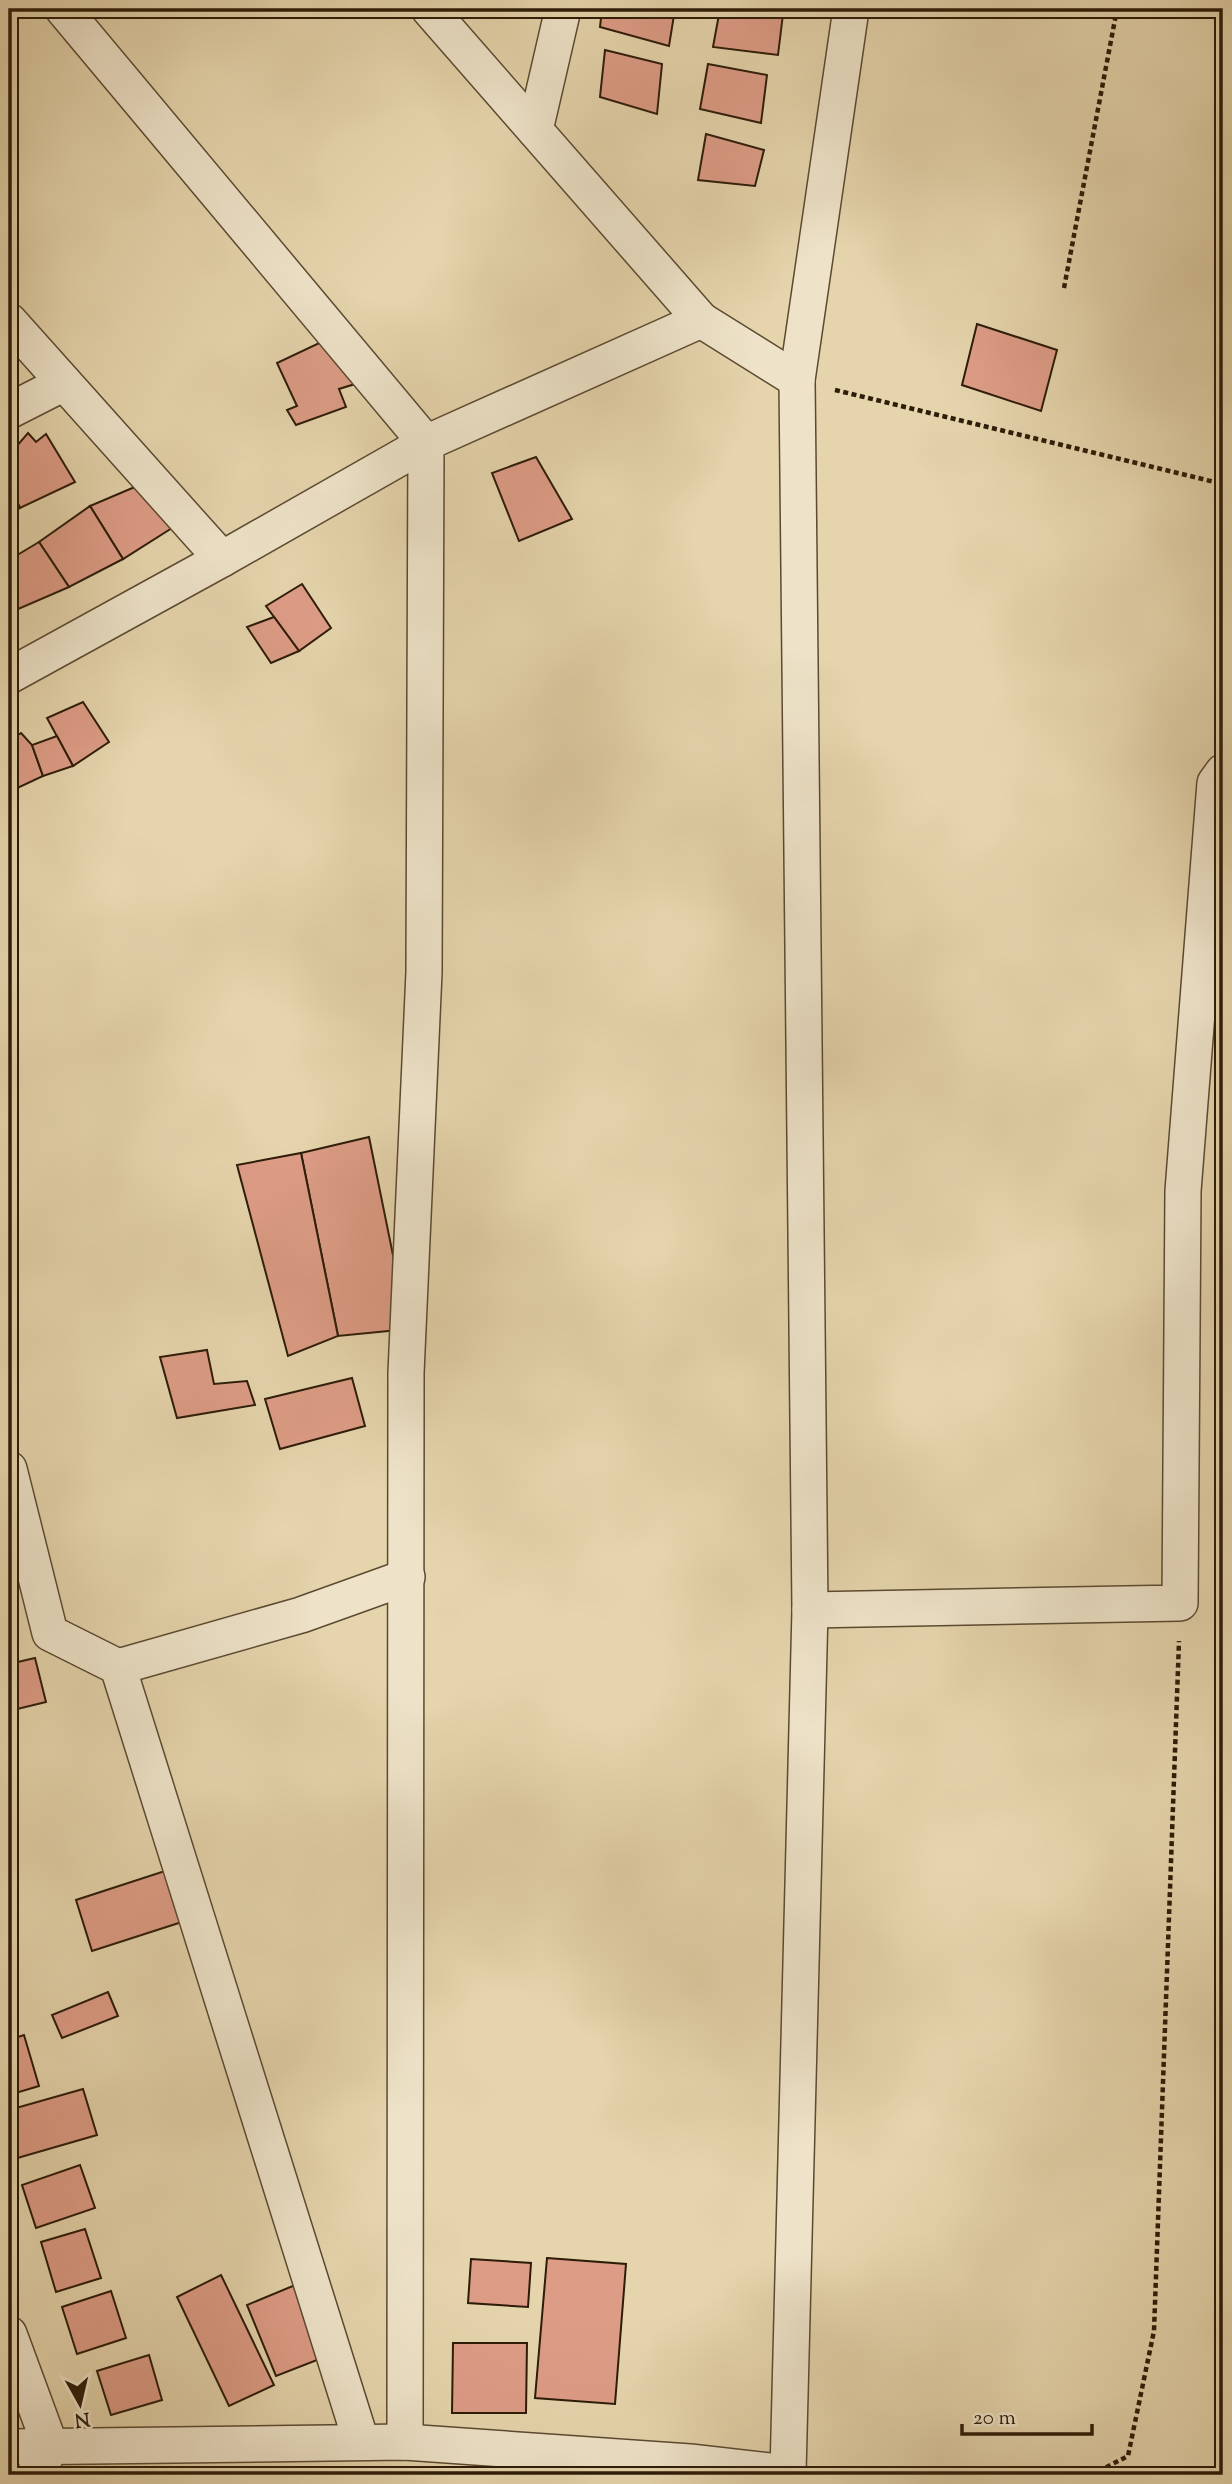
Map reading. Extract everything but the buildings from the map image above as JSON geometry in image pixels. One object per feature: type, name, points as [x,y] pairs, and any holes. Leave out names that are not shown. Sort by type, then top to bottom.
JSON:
[{"type":"street","points":[[63,9],[426,443],[424,972],[406,1373],[405,2442]]},
{"type":"street","points":[[429,9],[701,320],[797,380]]},
{"type":"street","points":[[535,130],[563,9]]},
{"type":"street","points":[[9,2447],[43,2462],[361,2441],[405,2442],[690,2462],[788,2474],[810,1610],[797,380],[851,9]]},
{"type":"street","points":[[9,676],[426,443],[701,320]]},
{"type":"street","points":[[9,321],[222,559]]},
{"type":"street","points":[[9,411],[64,383]]},
{"type":"street","points":[[810,1610],[1180,1603],[1183,1191],[1215,783],[1223,772]]},
{"type":"street","points":[[9,1469],[50,1633],[118,1667],[301,1615],[407,1577]]},
{"type":"street","points":[[118,1667],[361,2441]]},
{"type":"street","points":[[9,2334],[43,2462]]},
{"type":"path","points":[[1064,288],[1117,9]]},
{"type":"path","points":[[797,380],[1223,484]]},
{"type":"path","points":[[1091,2475],[1128,2456],[1154,2331],[1180,1603]]}]
